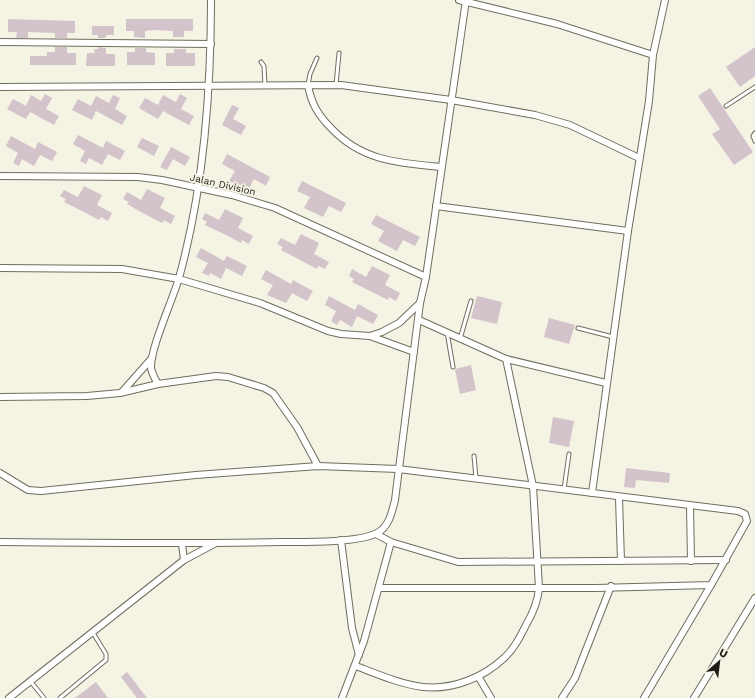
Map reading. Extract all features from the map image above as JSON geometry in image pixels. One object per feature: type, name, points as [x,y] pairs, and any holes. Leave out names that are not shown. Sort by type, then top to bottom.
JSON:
[{"type":"street","points":[[158,384],[153,374],[152,358],[179,279],[199,189],[210,86],[211,0]]},
{"type":"street","points":[[459,0],[557,24],[653,55]]},
{"type":"street","points":[[592,494],[628,231],[649,101],[653,55],[665,0]]},
{"type":"street","points":[[0,542],[215,544],[341,540],[376,534],[383,529],[390,517],[398,469],[420,303],[426,277],[466,1]]},
{"type":"street","points":[[0,42],[211,44]]},
{"type":"street","points":[[308,85],[311,99],[316,111],[348,144],[362,152],[382,159],[441,167]]},
{"type":"street","points":[[0,87],[336,85],[451,100],[518,112],[552,120],[570,125],[639,158]]},
{"type":"street","name":"Jalan Division","points":[[0,176],[138,177],[162,180],[245,198],[275,208],[426,277]]},
{"type":"street","points":[[436,206],[628,231]]},
{"type":"street","points":[[0,268],[122,269],[179,279],[260,303],[328,331],[370,336],[414,352]]},
{"type":"street","points":[[370,336],[395,326],[420,303]]},
{"type":"street","points":[[418,320],[506,359],[606,383]]},
{"type":"street","points":[[120,393],[152,358]]},
{"type":"street","points":[[356,666],[386,678],[423,687],[459,684],[478,676],[504,658],[514,646],[536,606],[539,588],[533,486],[506,359]]},
{"type":"street","points":[[0,397],[87,396],[120,393],[158,384],[221,375],[264,388],[277,398],[297,427],[318,466]]},
{"type":"street","points":[[0,473],[28,490],[41,491],[196,475],[318,466],[398,469],[690,507],[738,511],[745,514],[747,521],[726,560],[644,698]]},
{"type":"street","points":[[619,498],[621,561]]},
{"type":"street","points":[[690,507],[691,561]]},
{"type":"street","points":[[376,534],[391,542],[458,562],[726,560]]},
{"type":"street","points":[[341,540],[352,628],[360,656]]},
{"type":"street","points":[[342,698],[360,656],[391,542]]},
{"type":"street","points":[[182,544],[184,560]]},
{"type":"street","points":[[9,698],[184,560],[215,544]]},
{"type":"street","points":[[379,588],[539,588],[712,585]]},
{"type":"street","points":[[562,698],[578,671],[611,586]]},
{"type":"street","points":[[694,698],[755,598]]},
{"type":"street","points":[[478,676],[491,698]]},
{"type":"lane","points":[[336,85],[339,53]]},
{"type":"lane","points":[[308,85],[310,74],[317,58]]},
{"type":"lane","points":[[261,62],[264,66],[265,86]]},
{"type":"lane","points":[[726,106],[755,87]]},
{"type":"lane","points":[[755,133],[753,136],[755,141]]},
{"type":"lane","points":[[460,339],[470,301]]},
{"type":"lane","points":[[578,328],[613,337]]},
{"type":"lane","points":[[447,332],[453,367]]},
{"type":"lane","points":[[564,490],[569,454]]},
{"type":"lane","points":[[474,456],[476,478]]},
{"type":"lane","points":[[60,698],[106,660],[106,654],[93,633]]},
{"type":"lane","points":[[31,682],[44,698]]},
{"type":"building","points":[[8,19],[75,21],[75,33],[67,33],[67,38],[55,38],[55,33],[28,32],[28,38],[16,38],[17,32],[8,32]]},
{"type":"building","points":[[126,19],[193,19],[193,31],[184,31],[184,37],[173,37],[173,31],[154,30],[145,31],[145,38],[134,37],[134,31],[126,31]]},
{"type":"building","points":[[92,26],[114,26],[114,35],[107,35],[105,38],[98,38],[98,35],[92,35]]},
{"type":"building","points":[[55,47],[67,47],[67,53],[76,53],[76,65],[30,65],[30,56],[47,56],[47,52],[55,52]]},
{"type":"building","points":[[98,47],[106,48],[106,54],[115,54],[115,66],[86,66],[87,53],[95,53],[94,49],[98,49]]},
{"type":"building","points":[[755,47],[755,76],[740,87],[726,67]]},
{"type":"building","points":[[135,48],[146,48],[146,52],[155,53],[155,65],[127,65],[127,52],[135,52]]},
{"type":"building","points":[[174,49],[186,49],[186,53],[195,53],[195,66],[166,66],[166,53],[174,53]]},
{"type":"building","points":[[710,88],[753,152],[734,165],[712,134],[720,129],[698,96]]},
{"type":"building","points":[[45,94],[52,98],[46,109],[59,116],[54,125],[30,112],[26,119],[7,109],[13,99],[26,106],[31,95],[41,101]]},
{"type":"building","points":[[180,94],[187,98],[181,109],[194,116],[189,125],[163,111],[158,119],[139,108],[145,98],[158,105],[163,95],[176,102]]},
{"type":"building","points":[[113,95],[120,98],[115,109],[127,116],[122,125],[96,111],[92,120],[72,110],[78,99],[91,106],[96,96],[109,103]]},
{"type":"building","points":[[232,105],[239,108],[233,119],[246,126],[241,135],[222,125]]},
{"type":"building","points":[[78,135],[103,148],[106,141],[125,151],[120,160],[108,154],[102,165],[89,158],[86,164],[80,161],[85,151],[73,144]]},
{"type":"building","points":[[11,136],[35,149],[38,142],[57,152],[52,161],[40,155],[34,166],[22,159],[19,166],[13,163],[18,153],[6,146]]},
{"type":"building","points":[[142,138],[159,146],[154,156],[137,147]]},
{"type":"building","points":[[171,147],[190,157],[185,166],[173,159],[167,170],[160,167]]},
{"type":"building","points":[[227,154],[270,177],[266,186],[254,179],[248,191],[229,181],[235,171],[222,164]]},
{"type":"building","points":[[302,181],[346,203],[341,212],[329,206],[323,217],[304,208],[310,197],[297,191]]},
{"type":"building","points":[[84,186],[102,195],[97,205],[112,213],[108,221],[101,217],[99,220],[64,202],[66,199],[60,196],[64,190],[78,197]]},
{"type":"building","points":[[147,189],[165,198],[160,208],[175,216],[171,224],[164,220],[162,223],[127,204],[129,202],[123,199],[127,192],[141,200]]},
{"type":"building","points":[[225,209],[243,218],[238,228],[253,236],[249,244],[242,240],[241,243],[205,225],[207,222],[202,219],[205,213],[219,220]]},
{"type":"building","points":[[376,215],[420,237],[415,246],[403,240],[397,251],[378,241],[384,231],[371,224]]},
{"type":"building","points":[[301,234],[319,243],[314,254],[329,262],[325,269],[318,266],[317,269],[281,250],[283,247],[277,244],[281,238],[295,245]]},
{"type":"building","points":[[201,248],[224,261],[227,256],[247,266],[242,276],[226,268],[221,279],[210,273],[209,276],[202,273],[208,263],[196,257]]},
{"type":"building","points":[[372,266],[390,275],[385,285],[400,293],[396,301],[389,297],[388,300],[352,282],[354,279],[349,276],[352,269],[366,277]]},
{"type":"building","points":[[266,270],[291,284],[293,280],[313,291],[307,301],[292,293],[286,303],[267,295],[273,285],[261,279]]},
{"type":"building","points":[[329,296],[355,310],[358,304],[378,315],[373,324],[357,316],[352,327],[340,320],[337,325],[331,321],[336,311],[325,305]]},
{"type":"building","points":[[477,296],[502,302],[497,324],[471,318]]},
{"type":"building","points":[[549,318],[575,325],[569,344],[544,337]]},
{"type":"building","points":[[471,365],[476,390],[460,394],[455,369]]},
{"type":"building","points":[[553,417],[574,421],[569,447],[549,443]]},
{"type":"building","points":[[626,468],[670,473],[669,483],[636,480],[635,488],[624,487]]},
{"type":"building","points":[[127,672],[147,698],[137,698],[121,677]]},
{"type":"building","points":[[96,682],[108,698],[75,698]]}]
